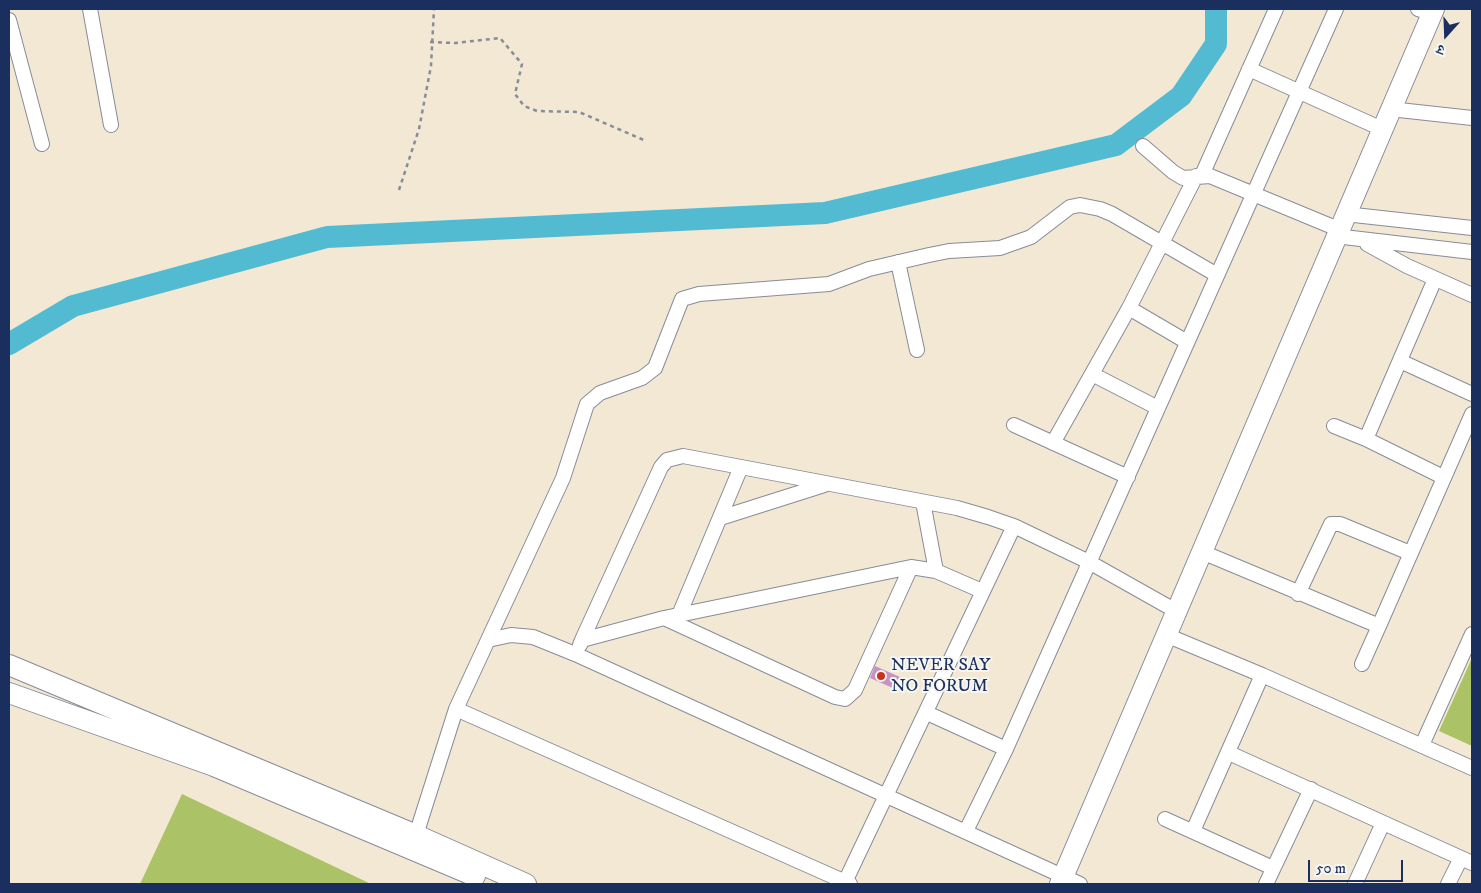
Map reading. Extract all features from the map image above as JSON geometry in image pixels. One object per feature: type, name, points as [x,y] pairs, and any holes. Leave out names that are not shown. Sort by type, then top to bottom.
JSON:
[{"type":"main road","points":[[1068,882],[1166,635],[1382,129],[1428,10]]},
{"type":"main road","points":[[9,665],[416,835],[526,884]]},
{"type":"main road","points":[[9,693],[214,766],[492,884]]},
{"type":"street","points":[[90,9],[111,125]]},
{"type":"street","points":[[1053,443],[1129,308],[1199,176],[1276,9]]},
{"type":"street","points":[[966,832],[1006,749],[1336,9]]},
{"type":"street","points":[[9,20],[42,144]]},
{"type":"street","points":[[1249,69],[1382,129]]},
{"type":"street","points":[[1390,109],[1472,118]]},
{"type":"street","points":[[1143,146],[1183,178],[1210,176],[1340,226],[1361,241],[1435,279],[1472,295]]},
{"type":"street","points":[[416,835],[456,709],[563,478],[587,404],[600,393],[642,378],[655,368],[682,299],[699,294],[830,284],[869,269],[949,251],[1000,248],[1031,237],[1070,207],[1080,205],[1100,209],[1112,214],[1217,275]]},
{"type":"street","points":[[1340,226],[1472,228]]},
{"type":"street","points":[[1361,241],[1472,252]]},
{"type":"street","points":[[898,262],[917,350]]},
{"type":"street","points":[[1366,439],[1435,279]]},
{"type":"street","points":[[1129,308],[1187,342]]},
{"type":"street","points":[[1400,361],[1472,394]]},
{"type":"street","points":[[1092,374],[1158,408]]},
{"type":"street","points":[[1362,664],[1472,414]]},
{"type":"street","points":[[1014,426],[1128,477]]},
{"type":"street","points":[[1334,426],[1366,439],[1443,477]]},
{"type":"street","points":[[575,654],[661,467],[666,460],[683,456],[965,510],[1014,526],[1089,562],[1176,611]]},
{"type":"street","points":[[679,615],[741,467]]},
{"type":"street","points":[[720,518],[828,484]]},
{"type":"street","points":[[923,502],[936,571]]},
{"type":"street","points":[[1298,594],[1331,524],[1340,524],[1410,553]]},
{"type":"street","points":[[456,709],[847,883],[886,794],[927,714],[982,591],[1014,526]]},
{"type":"street","points":[[1202,552],[1298,594],[1379,626]]},
{"type":"street","points":[[582,640],[664,618],[911,567],[936,571],[982,591]]},
{"type":"street","points":[[664,618],[845,700],[856,690],[911,567]]},
{"type":"street","points":[[1422,745],[1472,634]]},
{"type":"street","points":[[488,640],[511,635],[533,637],[575,654],[886,794],[1068,882]]},
{"type":"street","points":[[1166,635],[1262,675],[1472,768]]},
{"type":"street","points":[[1193,831],[1262,675]]},
{"type":"street","points":[[927,714],[1006,749]]},
{"type":"street","points":[[1229,753],[1466,861],[1448,884]]},
{"type":"street","points":[[1266,884],[1311,789]]},
{"type":"street","points":[[1165,819],[1273,868]]},
{"type":"street","points":[[1356,884],[1383,823]]},
{"type":"path","points":[[399,190],[419,129],[430,66],[430,42],[434,9]]},
{"type":"path","points":[[430,42],[455,43],[500,38],[522,64],[515,94],[524,106],[538,111],[579,112],[646,142]]},
{"type":"green space","points":[[1472,658],[1472,746],[1439,731]]},
{"type":"green space","points":[[182,794],[371,884],[140,884]]},
{"type":"building","points":[[875,666],[900,677],[895,689],[870,678]]},
{"type":"waterway","points":[[9,344],[73,306],[327,237],[825,213],[1116,145],[1181,96],[1216,44],[1216,9]]},
{"type":"place","name":"NEVER SAY NO FORUM","points":[[881,676]]}]
